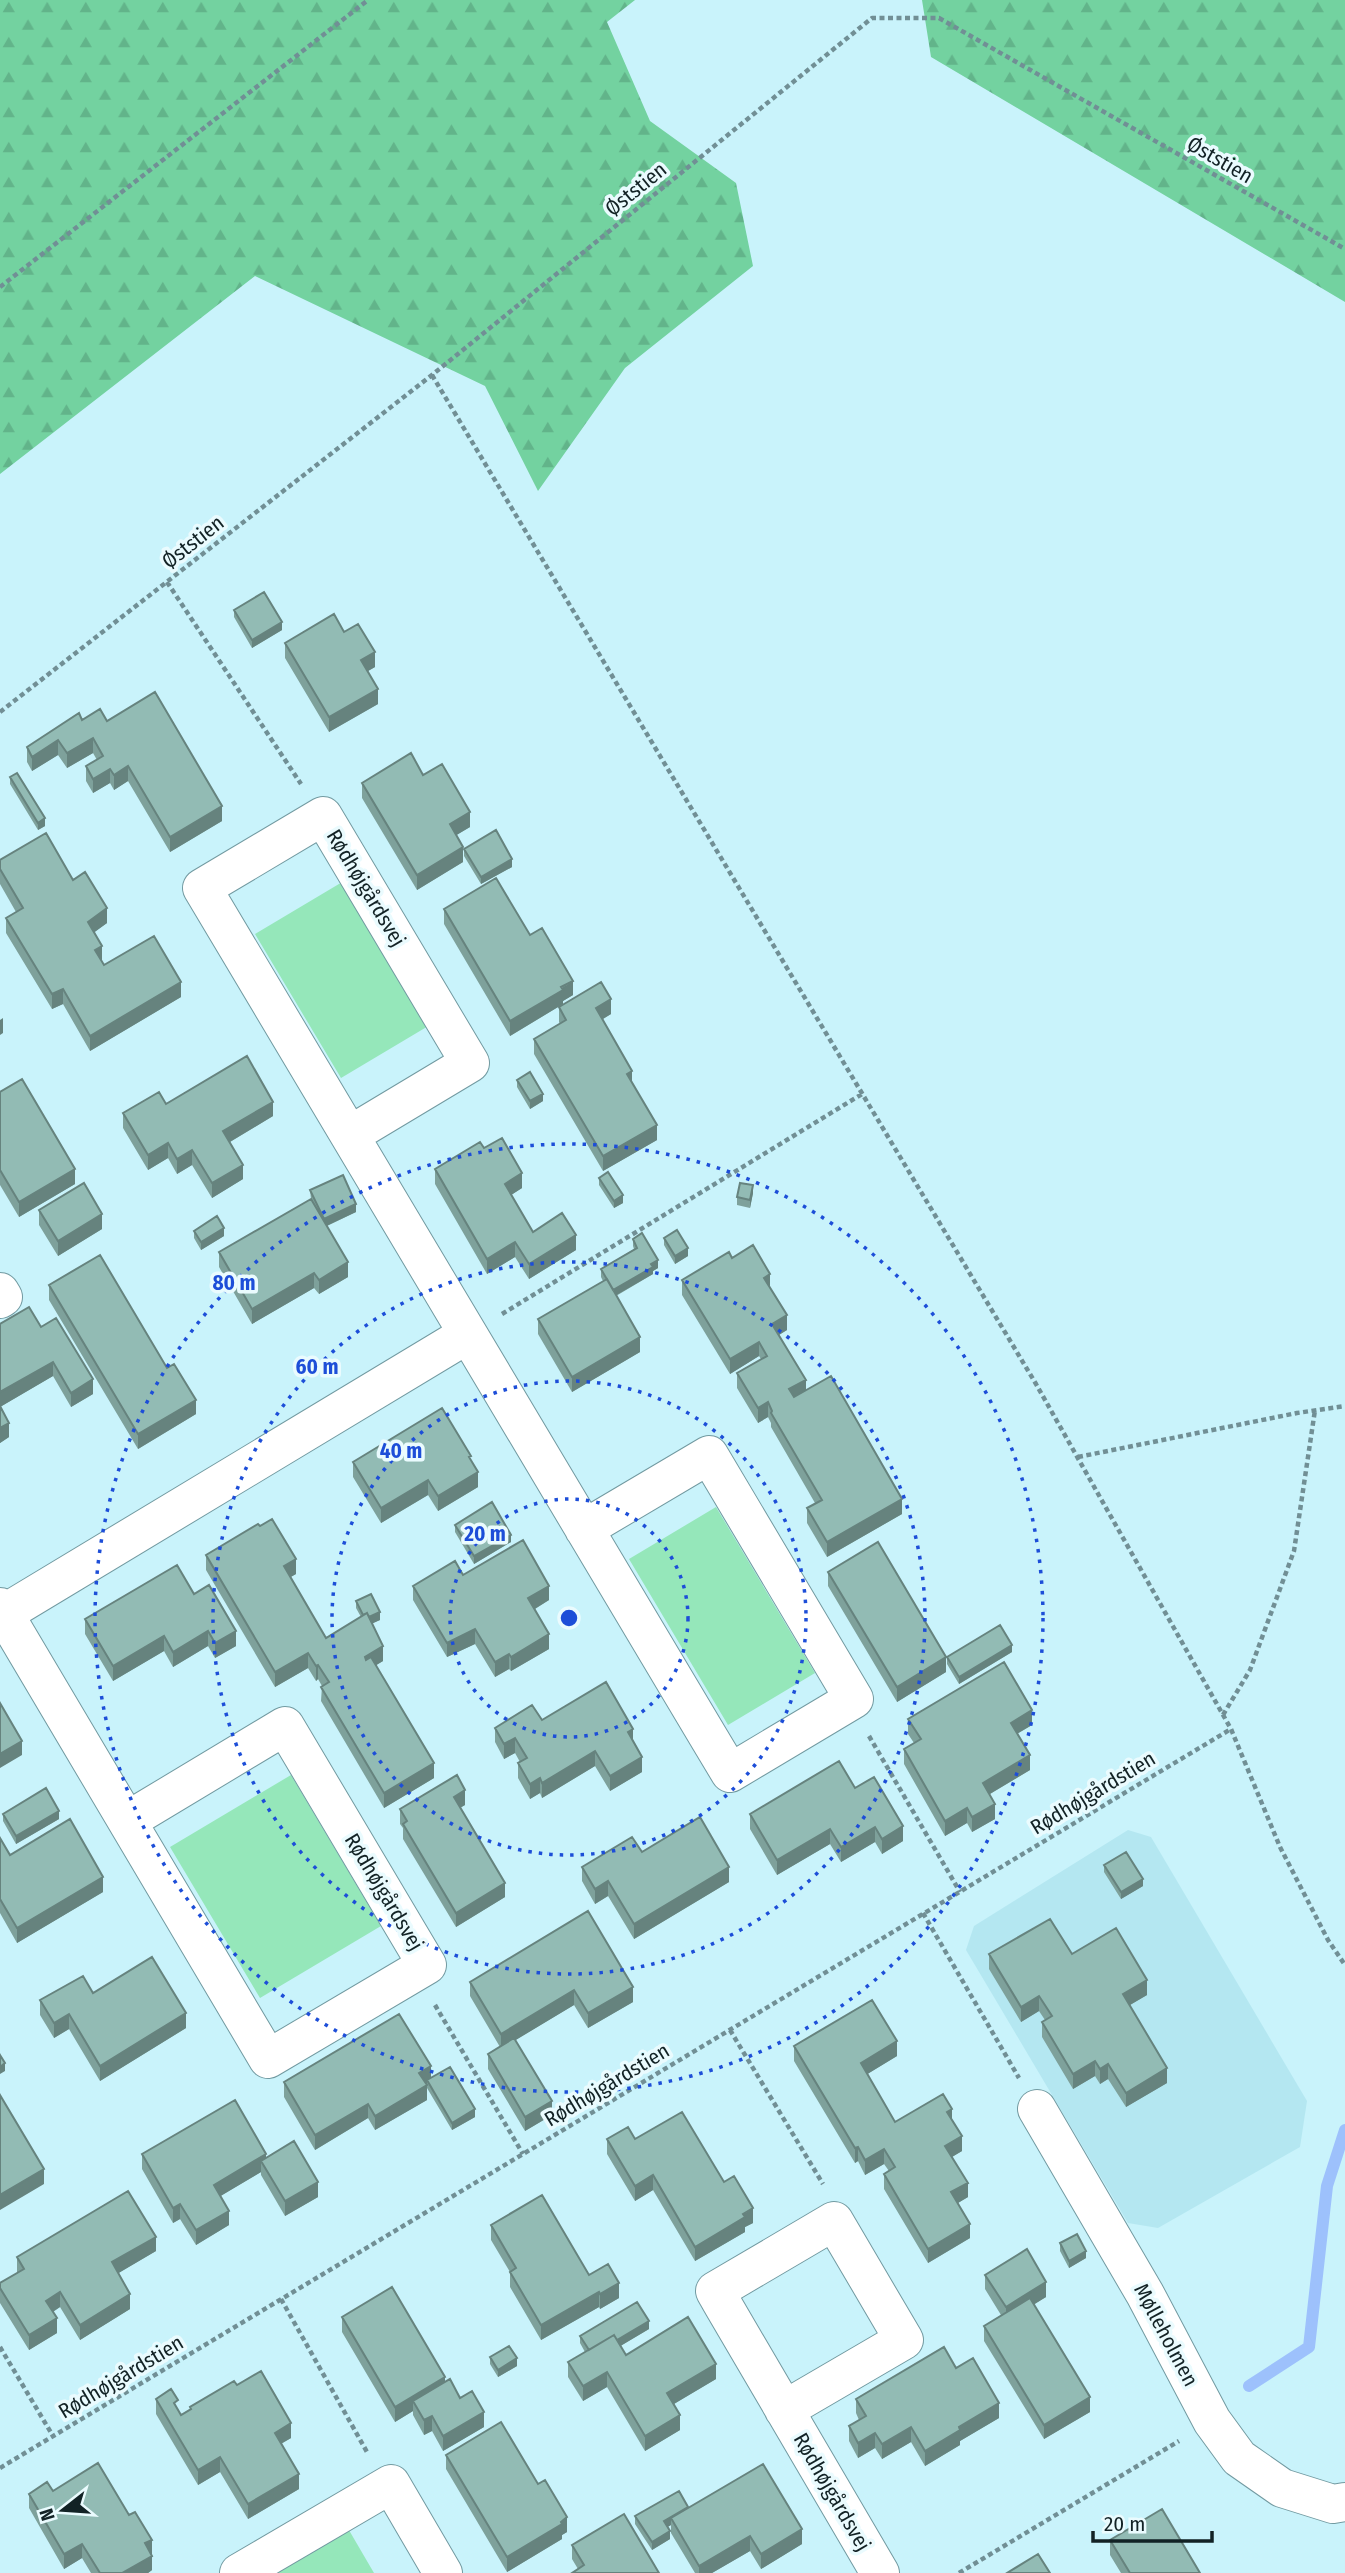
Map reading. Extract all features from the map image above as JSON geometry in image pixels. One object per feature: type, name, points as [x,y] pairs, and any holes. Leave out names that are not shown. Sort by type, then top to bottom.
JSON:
[{"type":"street","name":"Rødhøjgårdsvej","points":[[350,1135],[470,1063],[323,816],[202,888],[730,1773],[849,1702]]},
{"type":"street","points":[[0,1292],[3,1297],[0,1299]]},
{"type":"street","name":"Rødhøjgårdsvej","points":[[127,1821],[285,1726],[427,1965],[268,2059],[1,1612],[468,1334]]},
{"type":"street","points":[[584,1529],[709,1455],[854,1699],[849,1702]]},
{"type":"street","name":"Mølleholmen","points":[[1037,2109],[1145,2294],[1212,2421],[1239,2458],[1282,2488],[1333,2504],[1345,2501]]},
{"type":"street","name":"Rødhøjgårdsvej","points":[[784,2410],[904,2340],[834,2221],[715,2291],[784,2410],[880,2573]]},
{"type":"street","points":[[240,2573],[391,2484],[443,2573]]},
{"type":"path","points":[[0,287],[368,0]]},
{"type":"path","name":"Øststien","points":[[0,712],[432,375],[872,18],[939,18],[1345,249]]},
{"type":"path","points":[[432,375],[1078,1457],[1231,1729],[1280,1847],[1328,1940],[1345,1965]]},
{"type":"path","points":[[167,582],[323,816]]},
{"type":"path","points":[[468,1334],[862,1094]]},
{"type":"path","points":[[1078,1457],[1345,1406]]},
{"type":"path","points":[[1223,1715],[1250,1670],[1294,1551],[1315,1410]]},
{"type":"path","points":[[849,1702],[960,1892]]},
{"type":"path","name":"Rødhøjgårdstien","points":[[0,2468],[1231,1729]]},
{"type":"path","points":[[923,1913],[1037,2109]]},
{"type":"path","points":[[415,1971],[523,2154]]},
{"type":"path","points":[[730,2030],[829,2194],[834,2221]]},
{"type":"path","points":[[281,2299],[386,2487]]},
{"type":"path","points":[[0,2347],[53,2437]]},
{"type":"path","points":[[959,2573],[1212,2421]]},
{"type":"shaded area","points":[[1128,1830],[1151,1837],[1307,2101],[1300,2147],[1158,2228],[1128,2223],[966,1950],[974,1926]]},
{"type":"green space","points":[[0,0],[635,0],[607,22],[650,121],[736,183],[753,266],[625,368],[538,491],[485,386],[255,276],[0,474]]},
{"type":"green space","points":[[922,0],[1345,0],[1345,302],[931,57]]},
{"type":"green space","points":[[349,878],[435,1022],[341,1078],[255,934]]},
{"type":"green space","points":[[716,1507],[815,1673],[728,1725],[629,1559]]},
{"type":"green space","points":[[291,1775],[381,1926],[260,1998],[170,1847]]},
{"type":"green space","points":[[346,2525],[374,2573],[266,2573]]},
{"type":"building","points":[[264,592],[282,622],[252,640],[234,610]]},
{"type":"building","points":[[334,614],[344,632],[358,624],[375,652],[361,660],[378,689],[329,717],[285,643]]},
{"type":"building","points":[[155,692],[222,806],[170,837],[128,766],[114,775],[110,769],[93,779],[86,766],[103,756],[93,738],[67,753],[58,740],[32,757],[27,747],[79,713],[82,720],[100,709],[107,721]]},
{"type":"building","points":[[411,753],[423,775],[442,764],[470,812],[450,824],[463,847],[417,875],[362,783]]},
{"type":"building","points":[[17,773],[45,818],[38,823],[10,777]]},
{"type":"building","points":[[496,830],[512,859],[481,877],[464,849]]},
{"type":"building","points":[[46,833],[73,880],[85,872],[107,908],[88,922],[102,946],[95,950],[104,965],[154,936],[181,982],[90,1036],[63,989],[52,994],[6,918],[23,908],[0,869],[0,860]]},
{"type":"building","points":[[496,878],[530,935],[542,928],[573,981],[561,987],[563,990],[510,1021],[444,909]]},
{"type":"building","points":[[601,982],[611,999],[596,1008],[632,1071],[627,1074],[657,1125],[603,1156],[534,1039],[566,1020],[559,1007]]},
{"type":"building","points":[[247,1056],[273,1102],[223,1131],[243,1165],[212,1183],[192,1150],[177,1159],[168,1143],[148,1155],[123,1113],[159,1092],[166,1104]]},
{"type":"building","points":[[530,1072],[543,1094],[530,1101],[517,1080]]},
{"type":"building","points":[[22,1079],[75,1169],[19,1202],[0,1170],[0,1092]]},
{"type":"building","points":[[502,1138],[522,1173],[505,1184],[533,1232],[562,1213],[576,1235],[529,1264],[515,1242],[487,1259],[435,1169],[480,1142],[484,1148]]},
{"type":"building","points":[[608,1172],[623,1195],[614,1201],[599,1178]]},
{"type":"building","points":[[343,1175],[356,1204],[324,1219],[310,1190]]},
{"type":"building","points":[[84,1183],[102,1214],[58,1241],[39,1210]]},
{"type":"building","points":[[740,1183],[753,1185],[750,1200],[737,1197]]},
{"type":"building","points":[[311,1199],[348,1262],[319,1280],[314,1273],[252,1309],[219,1252]]},
{"type":"building","points":[[217,1216],[224,1228],[201,1242],[194,1231]]},
{"type":"building","points":[[677,1230],[688,1248],[675,1256],[664,1238]]},
{"type":"building","points":[[642,1233],[658,1260],[651,1264],[653,1267],[613,1290],[601,1269],[637,1248],[633,1239]]},
{"type":"building","points":[[753,1245],[770,1274],[764,1278],[787,1315],[772,1324],[806,1380],[789,1389],[794,1397],[831,1376],[902,1499],[827,1542],[807,1508],[822,1500],[771,1413],[768,1402],[758,1408],[737,1373],[767,1356],[759,1342],[730,1359],[682,1280],[729,1252],[732,1258]]},
{"type":"building","points":[[100,1255],[167,1368],[174,1364],[196,1400],[138,1434],[49,1285]]},
{"type":"building","points":[[607,1279],[640,1337],[572,1377],[538,1319]]},
{"type":"building","points":[[29,1307],[41,1327],[56,1318],[93,1379],[71,1393],[53,1362],[0,1392],[0,1324]]},
{"type":"building","points":[[0,1406],[9,1423],[0,1428]]},
{"type":"building","points":[[442,1408],[478,1472],[438,1496],[428,1480],[381,1508],[353,1462]]},
{"type":"building","points":[[492,1502],[511,1535],[474,1556],[455,1525]]},
{"type":"building","points":[[272,1519],[296,1559],[284,1566],[326,1638],[367,1613],[383,1646],[365,1657],[366,1660],[371,1657],[434,1763],[384,1793],[321,1687],[329,1682],[318,1665],[316,1666],[308,1653],[275,1672],[206,1555],[258,1524],[260,1526]]},
{"type":"building","points":[[523,1540],[549,1586],[528,1598],[549,1634],[511,1657],[509,1654],[495,1662],[475,1629],[447,1643],[413,1586],[455,1561],[463,1575]]},
{"type":"building","points":[[878,1542],[946,1657],[897,1687],[828,1572]]},
{"type":"building","points":[[177,1565],[194,1594],[209,1585],[236,1631],[215,1643],[208,1631],[173,1652],[164,1636],[113,1666],[85,1619]]},
{"type":"building","points":[[371,1594],[380,1612],[369,1617],[367,1613],[363,1615],[356,1601]]},
{"type":"building","points":[[1000,1625],[1012,1645],[959,1677],[947,1657]]},
{"type":"building","points":[[1004,1662],[1032,1710],[1011,1723],[1030,1755],[983,1783],[995,1804],[972,1817],[967,1808],[945,1821],[904,1749],[921,1739],[908,1719]]},
{"type":"building","points":[[606,1682],[633,1729],[628,1732],[642,1757],[610,1776],[595,1751],[542,1783],[540,1778],[530,1784],[518,1763],[527,1758],[515,1738],[504,1744],[495,1728],[532,1705],[542,1720]]},
{"type":"building","points":[[0,1703],[22,1741],[0,1754]]},
{"type":"building","points":[[839,1761],[855,1788],[874,1777],[903,1826],[882,1839],[875,1827],[841,1847],[830,1829],[777,1860],[750,1814]]},
{"type":"building","points":[[457,1775],[465,1790],[454,1797],[505,1883],[456,1913],[403,1824],[407,1821],[400,1809]]},
{"type":"building","points":[[46,1788],[59,1811],[16,1836],[3,1814]]},
{"type":"building","points":[[700,1817],[729,1867],[634,1924],[608,1881],[595,1889],[582,1867],[632,1837],[642,1852]]},
{"type":"building","points":[[70,1819],[103,1877],[17,1928],[0,1899],[0,1838],[10,1855]]},
{"type":"building","points":[[1126,1852],[1143,1879],[1121,1892],[1104,1865]]},
{"type":"building","points":[[588,1911],[633,1987],[588,2013],[574,1990],[501,2034],[470,1982]]},
{"type":"building","points":[[1050,1919],[1072,1954],[1116,1928],[1147,1980],[1123,1994],[1167,2068],[1126,2093],[1108,2064],[1100,2069],[1095,2061],[1073,2074],[1042,2022],[1052,2016],[1039,1996],[1021,2007],[989,1954]]},
{"type":"building","points":[[152,1957],[186,2013],[100,2066],[69,2014],[54,2023],[40,2000],[83,1976],[93,1993]]},
{"type":"building","points":[[872,2000],[897,2041],[861,2063],[895,2122],[943,2094],[952,2109],[947,2112],[962,2136],[945,2146],[968,2183],[951,2192],[970,2224],[928,2249],[884,2174],[895,2167],[884,2149],[865,2160],[858,2147],[855,2148],[794,2046]]},
{"type":"building","points":[[399,2014],[431,2066],[419,2073],[427,2085],[375,2116],[368,2104],[315,2135],[284,2082]]},
{"type":"building","points":[[514,2038],[552,2101],[525,2117],[488,2054]]},
{"type":"building","points":[[450,2067],[475,2109],[452,2123],[427,2080]]},
{"type":"building","points":[[0,2095],[44,2169],[0,2195]]},
{"type":"building","points":[[235,2100],[266,2154],[214,2185],[229,2211],[196,2230],[180,2204],[173,2208],[142,2154]]},
{"type":"building","points":[[682,2112],[724,2182],[734,2176],[753,2208],[743,2214],[745,2217],[695,2247],[653,2175],[635,2186],[607,2139],[628,2127],[635,2139]]},
{"type":"building","points":[[294,2141],[318,2182],[285,2201],[261,2161]]},
{"type":"building","points":[[128,2191],[156,2237],[112,2262],[130,2294],[80,2325],[60,2292],[46,2301],[57,2318],[29,2335],[0,2288],[0,2283],[24,2269],[17,2257]]},
{"type":"building","points":[[542,2195],[589,2275],[608,2264],[619,2283],[541,2325],[510,2272],[516,2268],[491,2225]]},
{"type":"building","points":[[1077,2234],[1086,2251],[1069,2261],[1060,2243]]},
{"type":"building","points":[[1027,2249],[1046,2282],[1006,2307],[985,2275]]},
{"type":"building","points":[[392,2287],[445,2377],[395,2407],[342,2317]]},
{"type":"building","points":[[1030,2298],[1090,2397],[1044,2425],[984,2326]]},
{"type":"building","points":[[637,2302],[649,2321],[617,2340],[614,2335],[589,2350],[580,2336]]},
{"type":"building","points":[[688,2317],[716,2364],[667,2393],[680,2415],[645,2436],[607,2372],[583,2386],[568,2362],[614,2335],[626,2355]]},
{"type":"building","points":[[509,2346],[517,2358],[498,2370],[490,2357]]},
{"type":"building","points":[[944,2347],[956,2368],[973,2358],[999,2403],[925,2451],[911,2427],[882,2444],[875,2433],[858,2443],[849,2426],[866,2416],[856,2399]]},
{"type":"building","points":[[261,2371],[291,2423],[275,2433],[299,2474],[248,2504],[220,2457],[198,2470],[156,2399],[171,2389],[178,2400],[174,2403],[181,2415],[234,2381],[237,2385]]},
{"type":"building","points":[[450,2379],[460,2398],[472,2391],[484,2412],[443,2436],[432,2416],[424,2420],[413,2401]]},
{"type":"building","points":[[501,2422],[538,2484],[545,2480],[567,2517],[562,2524],[507,2557],[446,2455]]},
{"type":"building","points":[[98,2463],[129,2515],[135,2512],[152,2540],[145,2543],[152,2556],[122,2573],[100,2573],[82,2544],[64,2554],[29,2494],[47,2482],[53,2491]]},
{"type":"building","points":[[763,2464],[802,2529],[761,2554],[750,2536],[699,2566],[671,2518]]},
{"type":"building","points":[[679,2491],[688,2507],[664,2521],[670,2531],[652,2542],[635,2516]]},
{"type":"building","points":[[1162,2509],[1200,2573],[1130,2573],[1110,2540]]},
{"type":"building","points":[[624,2514],[659,2573],[572,2573],[584,2565],[572,2545]]},
{"type":"building","points":[[1038,2554],[1050,2573],[1007,2573]]},
{"type":"waterway","points":[[1249,2386],[1309,2347],[1327,2186],[1345,2130]]}]
